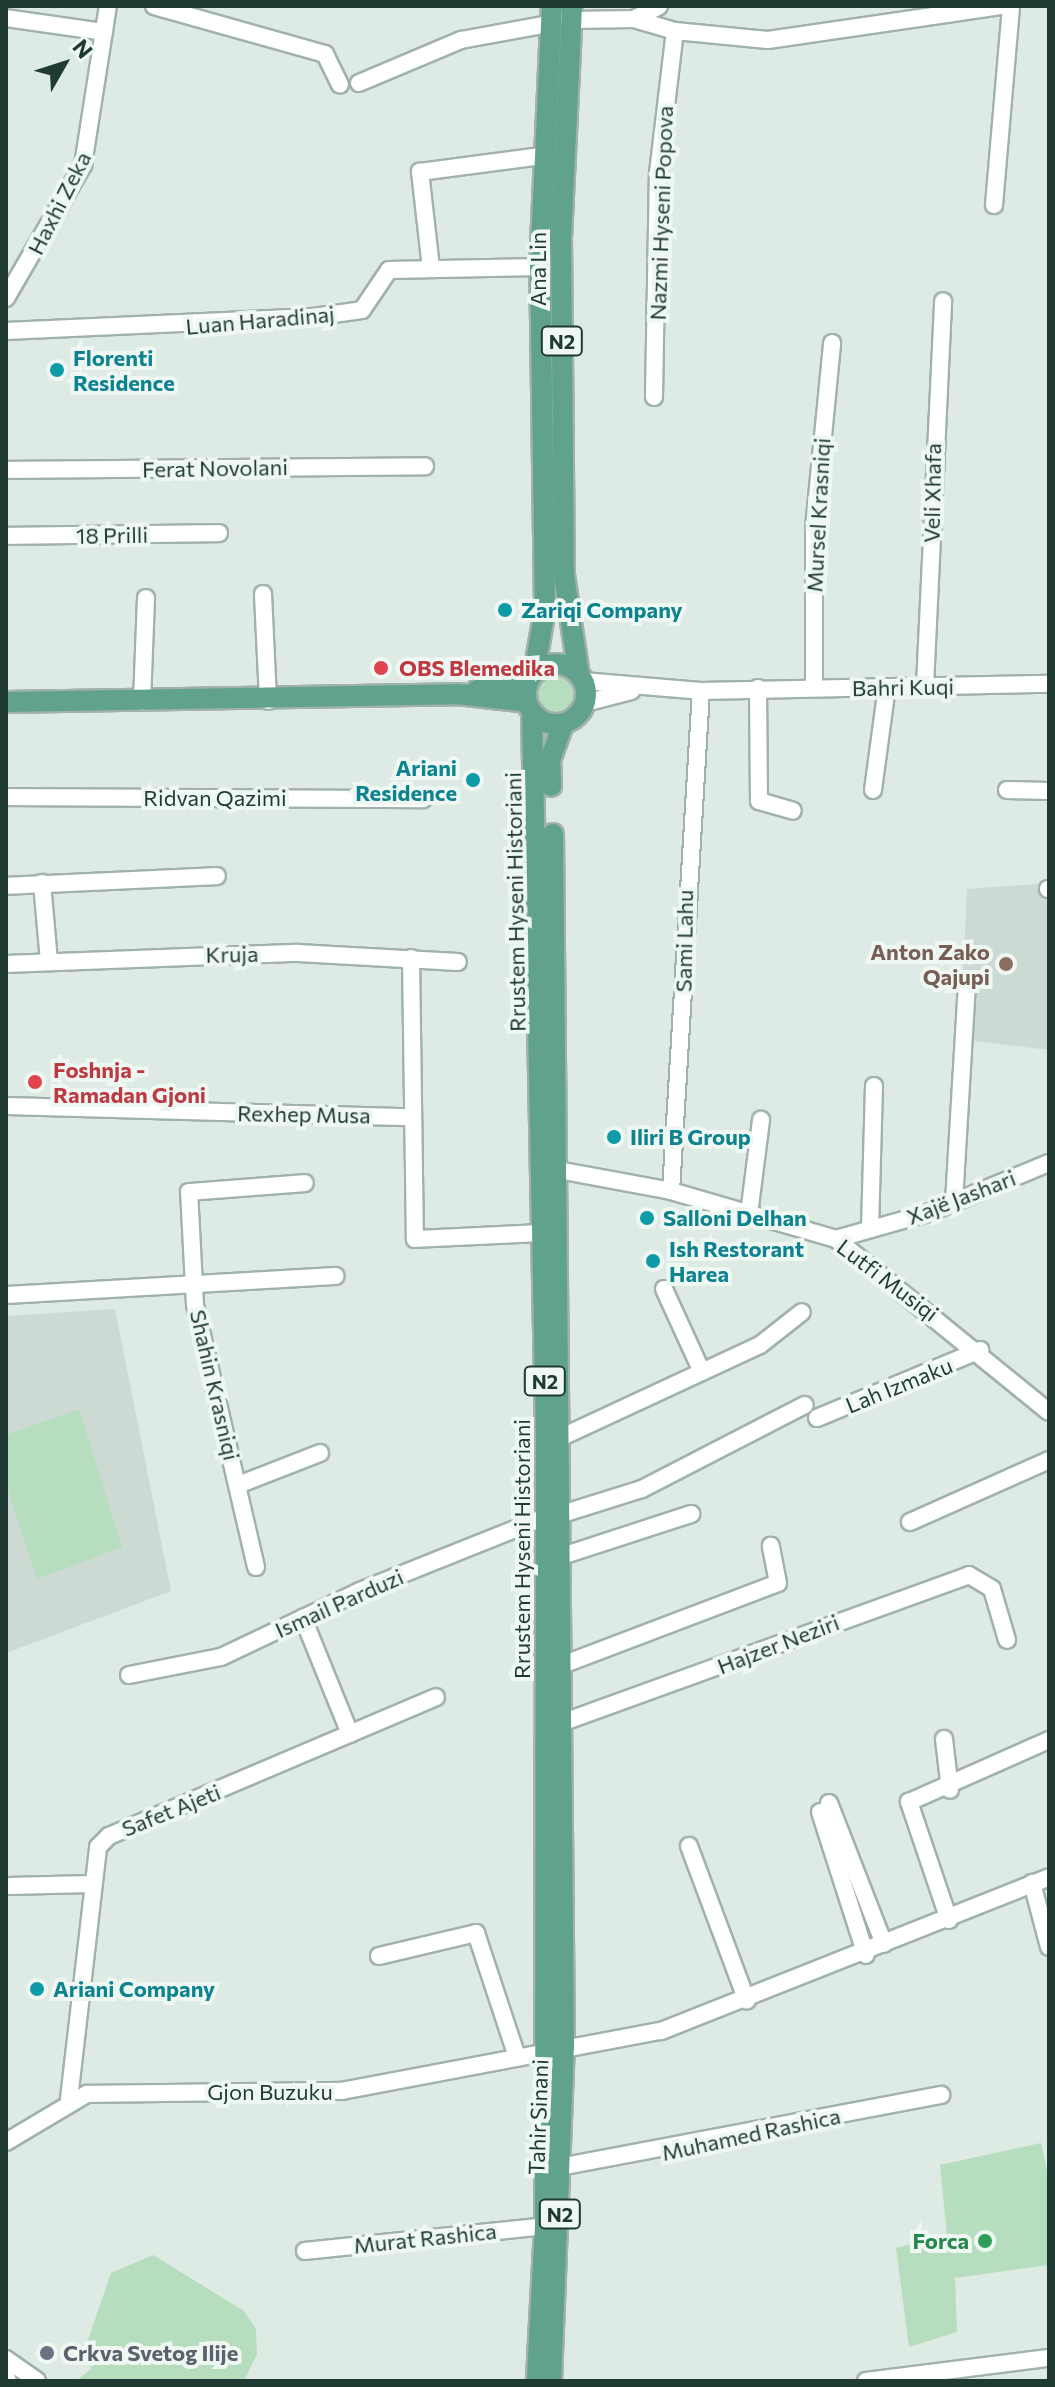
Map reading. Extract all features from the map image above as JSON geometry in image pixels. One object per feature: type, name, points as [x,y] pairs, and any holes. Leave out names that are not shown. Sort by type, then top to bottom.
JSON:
[{"type":"main road","name":"Ana Lin","points":[[572,13],[561,236],[564,563],[581,678]]},
{"type":"main road","name":"Ana Lin","points":[[532,676],[545,598],[540,267],[541,156],[550,16]]},
{"type":"main road","points":[[6,702],[268,701],[457,694],[532,676],[557,664],[581,678],[585,703],[563,724],[530,707],[457,694]]},
{"type":"main road","points":[[530,707],[532,676]]},
{"type":"main road","name":"Rrustem Hyseni Historiani","points":[[530,707],[554,1516],[554,2048]]},
{"type":"main road","name":"Rrustem Hyseni Historiani","points":[[554,2048],[562,1556],[554,1516],[564,1436],[550,760],[563,724]]},
{"type":"main road","name":"Tahir Sinani","points":[[551,2381],[560,2167],[554,2048]]},
{"type":"main road","name":"Tahir Sinani","points":[[537,2381],[554,2048]]},
{"type":"street","name":"Haxhi Zeka","points":[[6,298],[83,165],[108,6]]},
{"type":"street","points":[[154,6],[325,54],[340,85]]},
{"type":"street","points":[[634,19],[659,6]]},
{"type":"street","points":[[359,83],[461,40],[572,13],[634,19],[675,31],[768,40],[1001,6]]},
{"type":"street","points":[[994,205],[1011,6]]},
{"type":"street","points":[[6,18],[104,32]]},
{"type":"street","name":"Nazmi Hyseni Popova","points":[[654,397],[658,173],[675,31]]},
{"type":"street","points":[[431,268],[420,172],[541,156]]},
{"type":"street","name":"Luan Haradinaj","points":[[6,331],[176,328],[362,310],[389,270],[540,267]]},
{"type":"street","name":"Veli Xhafa","points":[[925,686],[943,301]]},
{"type":"street","name":"Mursel Krasniqi","points":[[814,688],[814,528],[832,343]]},
{"type":"street","name":"Ferat Novolani","points":[[6,470],[425,466]]},
{"type":"street","name":"18 Prilli","points":[[6,536],[219,533]]},
{"type":"street","points":[[263,594],[268,701]]},
{"type":"street","points":[[142,702],[146,598]]},
{"type":"street","name":"Bahri Kuqi","points":[[581,678],[637,690],[701,691],[1049,684]]},
{"type":"street","points":[[873,790],[887,687]]},
{"type":"street","points":[[758,688],[759,801],[793,811]]},
{"type":"street","name":"Bahri Kuqi","points":[[585,703],[637,690]]},
{"type":"street","name":"Sami Lahu","points":[[671,1191],[701,691]]},
{"type":"street","points":[[1007,790],[1049,791]]},
{"type":"street","name":"Ridvan Qazimi","points":[[6,797],[423,799]]},
{"type":"street","points":[[6,886],[217,876]]},
{"type":"street","points":[[42,883],[49,961]]},
{"type":"street","name":"Kruja","points":[[6,964],[298,953],[458,962]]},
{"type":"street","points":[[411,958],[410,1117],[415,1239],[544,1233]]},
{"type":"street","points":[[954,1202],[967,985]]},
{"type":"street","name":"Xajë Jashari","points":[[870,1229],[874,1086]]},
{"type":"street","name":"Rexhep Musa","points":[[6,1106],[410,1117]]},
{"type":"street","points":[[749,1214],[761,1120]]},
{"type":"street","name":"Xajë Jashari","points":[[836,1239],[954,1202],[1049,1163]]},
{"type":"street","name":"Lutfi Musiqi","points":[[558,1170],[671,1191],[836,1239],[980,1350],[1049,1412]]},
{"type":"street","name":"Shahin Krasniqi","points":[[256,1567],[195,1284],[189,1192],[305,1183]]},
{"type":"street","name":"Shahin Krasniqi","points":[[6,1295],[335,1276]]},
{"type":"street","points":[[664,1289],[702,1372]]},
{"type":"street","points":[[564,1436],[786,1330],[802,1312]]},
{"type":"street","name":"Lah Izmaku","points":[[817,1418],[980,1350]]},
{"type":"street","name":"Ismail Parduzi","points":[[129,1675],[221,1657],[303,1618],[554,1516],[642,1489],[805,1405]]},
{"type":"street","name":"Shahin Krasniqi","points":[[238,1485],[320,1453]]},
{"type":"street","points":[[910,1522],[1049,1460]]},
{"type":"street","name":"Rrustem Hyseni Historiani","points":[[562,1556],[691,1514]]},
{"type":"street","name":"Rrustem Hyseni Historiani","points":[[562,1665],[778,1583],[771,1546]]},
{"type":"street","name":"Hajzer Neziri","points":[[561,1723],[969,1575],[992,1589],[1007,1640]]},
{"type":"street","points":[[303,1618],[350,1734]]},
{"type":"street","name":"Safet Ajeti","points":[[69,2099],[98,1847],[109,1836],[436,1697]]},
{"type":"street","points":[[944,1739],[950,1790]]},
{"type":"street","points":[[949,1920],[909,1802],[950,1790],[987,1767],[1049,1740]]},
{"type":"street","points":[[866,1955],[824,1808],[884,1944]]},
{"type":"street","points":[[689,1846],[747,2001]]},
{"type":"street","name":"Gjon Buzuku","points":[[69,2099],[342,2091],[516,2054],[661,2031],[866,1955],[884,1944],[1049,1877]]},
{"type":"street","points":[[1032,1883],[1049,1947]]},
{"type":"street","points":[[6,1886],[93,1884]]},
{"type":"street","points":[[379,1956],[476,1933],[516,2054]]},
{"type":"street","name":"Muhamed Rashica","points":[[560,2167],[941,2095]]},
{"type":"street","points":[[9,2138],[69,2099]]},
{"type":"street","name":"Murat Rashica","points":[[305,2251],[545,2226]]},
{"type":"street","points":[[866,2381],[1049,2358]]},
{"type":"street","points":[[6,2359],[37,2381]]},
{"type":"shaded area","name":"Anton Zako Qajupi","points":[[1049,883],[1049,1050],[960,1039],[967,889]]},
{"type":"shaded area","points":[[115,1309],[171,1591],[6,1653],[6,1316]]},
{"type":"green space","points":[[556,675],[569,681],[575,694],[569,707],[556,713],[543,707],[537,694],[543,681]]},
{"type":"green space","points":[[79,1409],[122,1547],[37,1579],[6,1484],[6,1435]]},
{"type":"green space","name":"Forca","points":[[1041,2143],[1049,2180],[1049,2265],[955,2278],[957,2332],[909,2347],[896,2248],[947,2235],[940,2165]]},
{"type":"green space","points":[[153,2255],[244,2311],[256,2329],[257,2354],[244,2381],[76,2381],[91,2369],[87,2343],[111,2273]]},
{"type":"place","name":"Florenti Residence","points":[[57,370]]},
{"type":"place","name":"Zariqi Company","points":[[505,610]]},
{"type":"place","name":"OBS Blemedika","points":[[381,668]]},
{"type":"place","name":"Ariani Residence","points":[[473,780]]},
{"type":"place","name":"Anton Zako Qajupi","points":[[1006,964]]},
{"type":"place","name":"Foshnja - Ramadan Gjoni","points":[[35,1082]]},
{"type":"place","name":"Iliri B Group","points":[[614,1137]]},
{"type":"place","name":"Salloni Delhan","points":[[647,1218]]},
{"type":"place","name":"Ish Restorant Harea","points":[[653,1261]]},
{"type":"place","name":"Ariani Company","points":[[37,1989]]},
{"type":"place","name":"Forca","points":[[985,2241]]},
{"type":"place","name":"Crkva Svetog Ilije","points":[[47,2353]]}]
